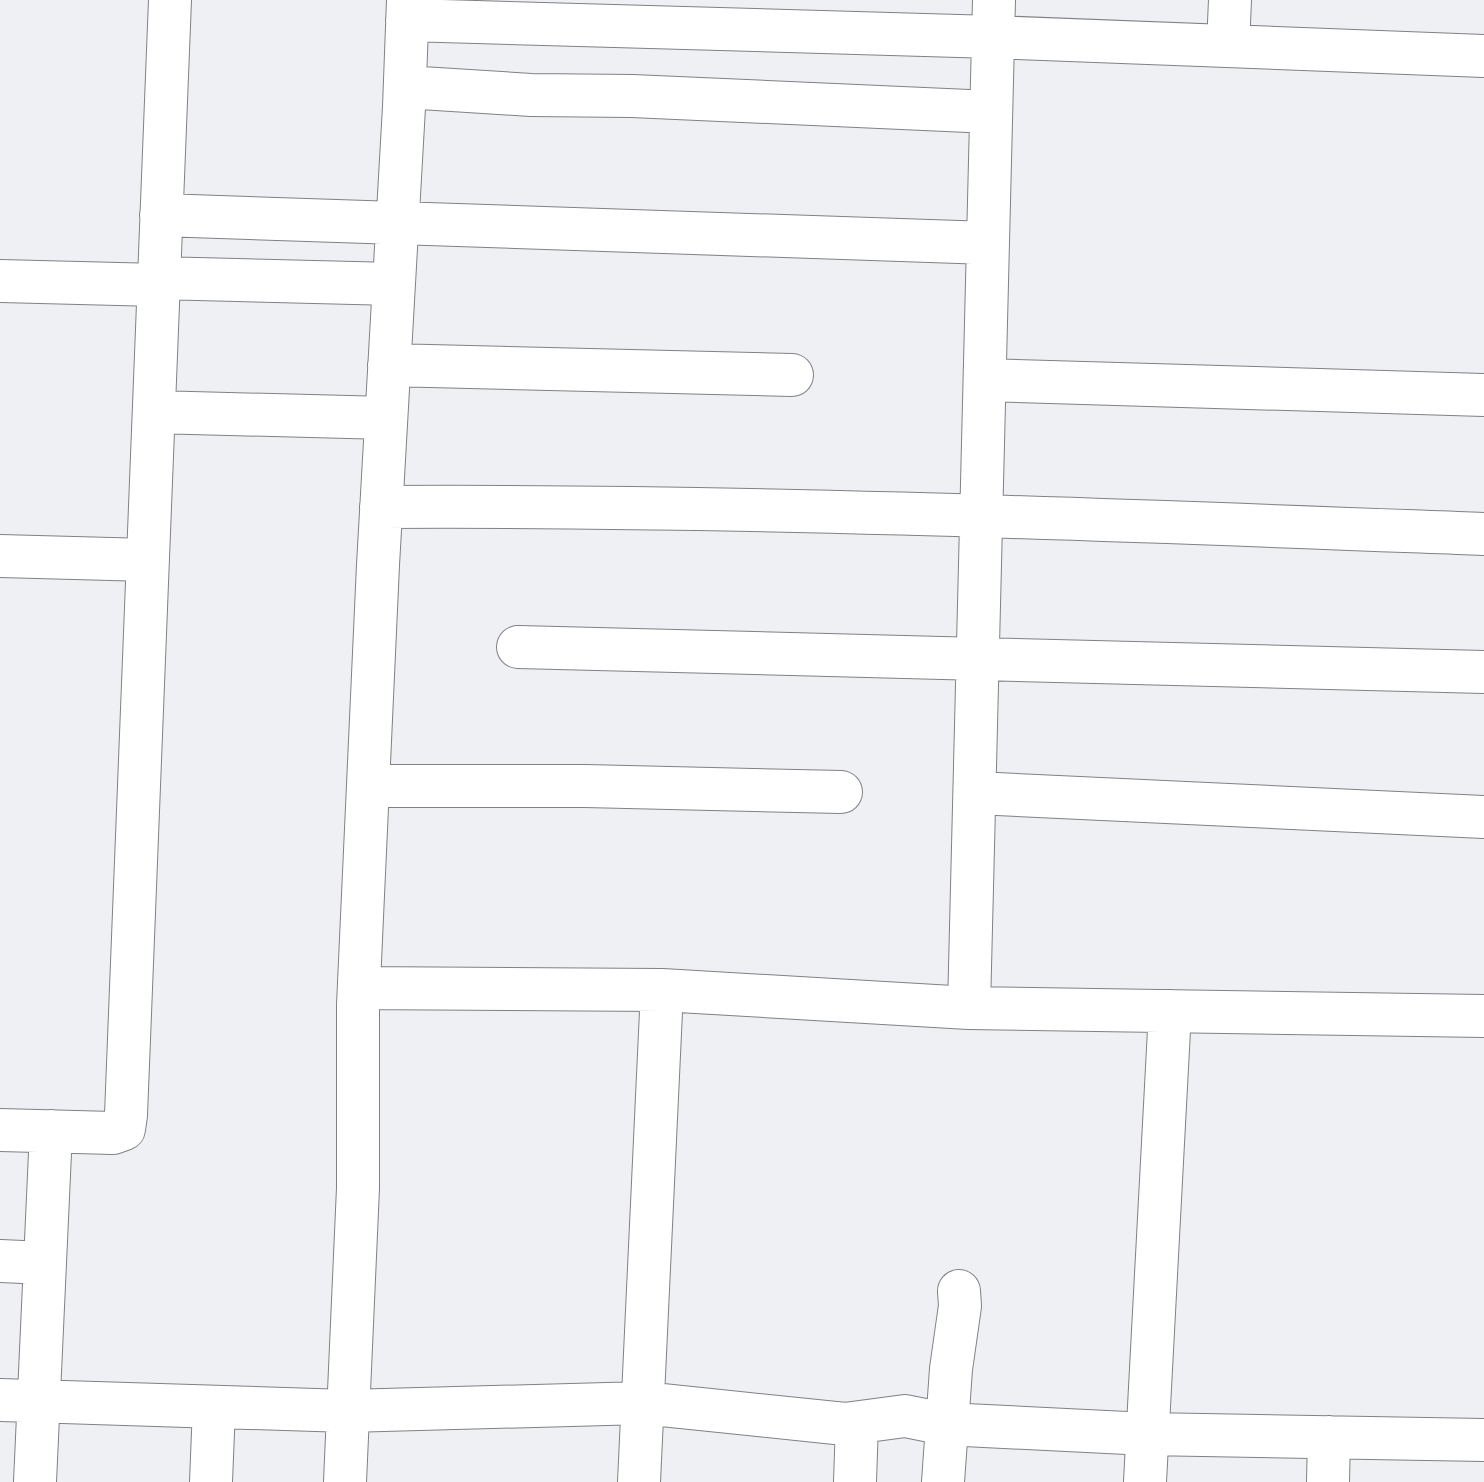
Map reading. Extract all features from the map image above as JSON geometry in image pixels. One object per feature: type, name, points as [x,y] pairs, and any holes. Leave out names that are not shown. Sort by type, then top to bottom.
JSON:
[{"type":"street","points":[[0,1130],[113,1133],[124,1129],[170,0]]},
{"type":"street","points":[[1228,46],[1230,0]]},
{"type":"street","points":[[345,1482],[358,1188],[359,988],[407,10],[993,19],[1228,46],[1484,56]]},
{"type":"street","points":[[969,1008],[993,19]]},
{"type":"street","points":[[405,87],[531,95],[632,96],[991,112]]},
{"type":"street","points":[[161,215],[988,243]]},
{"type":"street","points":[[0,281],[394,284]]},
{"type":"street","points":[[389,365],[792,375]]},
{"type":"street","points":[[985,380],[1484,395]]},
{"type":"street","points":[[154,412],[386,418]]},
{"type":"street","points":[[381,507],[558,506],[982,514],[1484,534]]},
{"type":"street","points":[[0,556],[148,560]]},
{"type":"street","points":[[518,647],[1484,672]]},
{"type":"street","points":[[368,786],[585,786],[841,792]]},
{"type":"street","points":[[975,793],[1484,817]]},
{"type":"street","points":[[359,988],[662,990],[969,1008],[1484,1016]]},
{"type":"street","points":[[639,1482],[662,990]]},
{"type":"street","points":[[1145,1482],[1170,1011]]},
{"type":"street","points":[[35,1482],[19,1401],[45,1263],[51,1131]]},
{"type":"street","points":[[0,1261],[45,1263]]},
{"type":"street","points":[[943,1482],[945,1424],[960,1306],[959,1291]]},
{"type":"street","points":[[19,1401],[347,1411],[643,1403],[857,1423],[905,1416],[945,1424],[1147,1434],[1484,1440]]},
{"type":"street","points":[[211,1482],[214,1407]]},
{"type":"street","points":[[855,1482],[857,1423]]},
{"type":"street","points":[[1328,1482],[1329,1437]]}]
